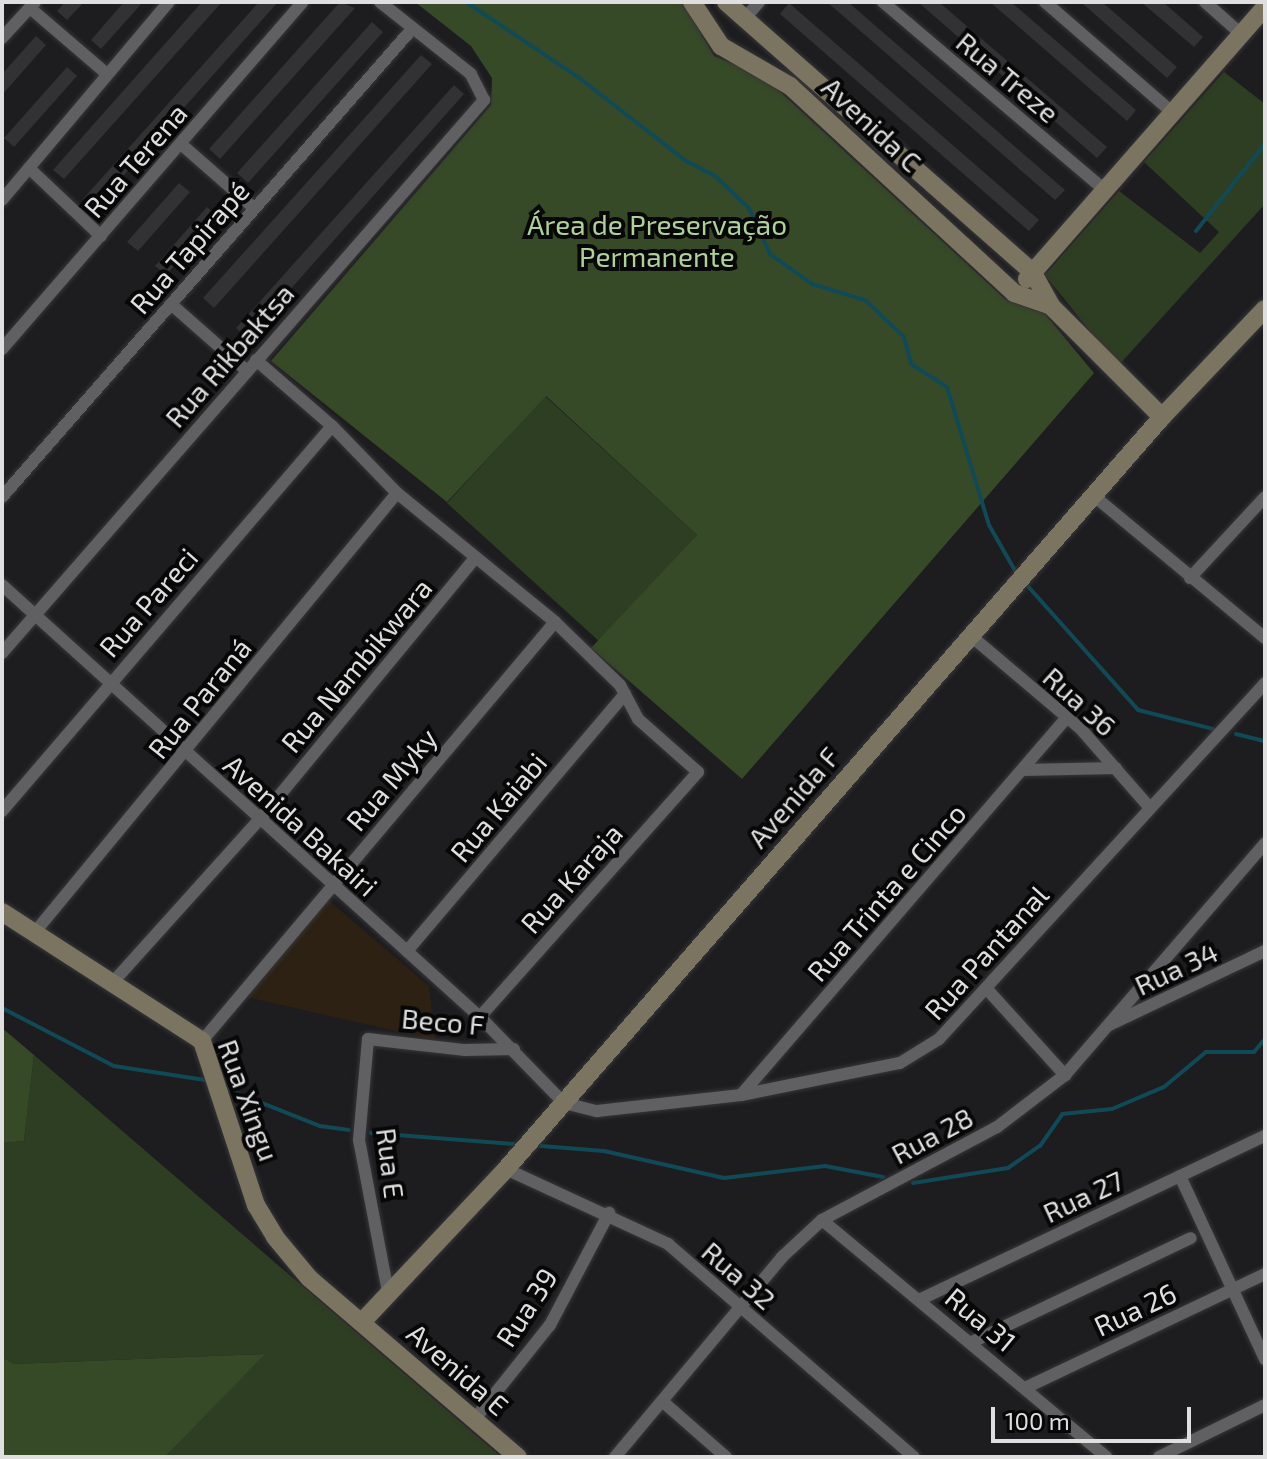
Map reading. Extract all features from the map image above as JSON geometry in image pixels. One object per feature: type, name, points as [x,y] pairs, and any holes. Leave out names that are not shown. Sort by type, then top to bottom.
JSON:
[{"type":"street","points":[[2,200],[169,2]]},
{"type":"street","name":"Rua Terena","points":[[2,349],[303,2]]},
{"type":"street","points":[[380,2],[412,29]]},
{"type":"street","name":"Avenida C","points":[[692,2],[721,46],[790,86],[1014,293]]},
{"type":"street","points":[[708,29],[710,11],[740,13],[759,2]]},
{"type":"street","name":"Rua Treze","points":[[883,2],[1102,188]]},
{"type":"street","points":[[1045,2],[1171,111]]},
{"type":"street","points":[[1205,2],[1241,34]]},
{"type":"street","points":[[2,38],[32,5],[107,74]]},
{"type":"street","points":[[1162,417],[1051,306],[1014,293],[1102,188],[1265,7]]},
{"type":"street","points":[[740,13],[759,42],[744,58]]},
{"type":"street","name":"Avenida C","points":[[740,13],[1033,273],[1051,306]]},
{"type":"street","name":"Rua Rikbaktsa","points":[[2,653],[484,100],[481,87],[412,29]]},
{"type":"street","name":"Rua Tapirapé","points":[[2,497],[412,29]]},
{"type":"street","points":[[181,144],[254,208]]},
{"type":"street","points":[[29,168],[101,236]]},
{"type":"street","points":[[171,304],[247,371]]},
{"type":"street","name":"Avenida F","points":[[362,1322],[506,1169],[1162,417],[1265,309]]},
{"type":"street","points":[[256,360],[332,426],[397,493],[555,622],[625,694]]},
{"type":"street","name":"Rua Pareci","points":[[2,811],[332,426]]},
{"type":"street","name":"Rua Paraná","points":[[35,932],[397,493]]},
{"type":"street","points":[[1094,496],[1265,638]]},
{"type":"street","points":[[1190,578],[1265,497]]},
{"type":"street","name":"Rua Nambikwara","points":[[114,981],[260,819],[475,558]]},
{"type":"street","name":"Avenida Bakairi","points":[[2,585],[108,685],[480,1017],[564,1103]]},
{"type":"street","name":"Rua Myky","points":[[202,1041],[555,622]]},
{"type":"street","name":"Rua 36","points":[[971,636],[1066,719],[1116,768],[1150,808]]},
{"type":"street","name":"Rua Pantanal","points":[[564,1103],[597,1111],[741,1095],[900,1063],[939,1039],[1150,808],[1209,749],[1265,683]]},
{"type":"street","name":"Rua Karaja","points":[[480,1017],[698,772],[638,719],[625,694]]},
{"type":"street","name":"Rua Kaiabi","points":[[407,951],[625,694]]},
{"type":"street","name":"Rua Trinta e Cinco","points":[[741,1095],[1066,719]]},
{"type":"street","points":[[1023,770],[1116,768]]},
{"type":"street","name":"Rua 28","points":[[615,1457],[741,1310],[782,1257],[822,1220],[997,1127],[1065,1075],[1265,843]]},
{"type":"street","name":"Rua Xingu","points":[[2,912],[114,981],[202,1041],[256,1205],[309,1278],[362,1322]]},
{"type":"street","name":"Rua 34","points":[[1106,1027],[1265,951]]},
{"type":"street","points":[[986,988],[1065,1075]]},
{"type":"street","name":"Beco F","points":[[368,1039],[465,1050],[514,1049]]},
{"type":"street","name":"Rua E","points":[[368,1039],[359,1140],[388,1292]]},
{"type":"street","name":"Rua 27","points":[[921,1299],[1265,1136]]},
{"type":"street","name":"Rua 32","points":[[506,1169],[609,1213],[668,1244],[914,1457]]},
{"type":"street","points":[[1180,1176],[1265,1359]]},
{"type":"street","name":"Rua 39","points":[[473,1421],[550,1325],[609,1213]]},
{"type":"street","name":"Rua 31","points":[[822,1220],[921,1299],[1106,1457]]},
{"type":"street","points":[[972,1342],[1191,1238]]},
{"type":"street","name":"Rua 26","points":[[1025,1388],[1265,1274]]},
{"type":"street","name":"Avenida E","points":[[362,1322],[518,1457]]},
{"type":"street","points":[[662,1401],[726,1457]]},
{"type":"street","points":[[1159,1457],[1265,1405]]},
{"type":"shaded area","points":[[327,899],[429,986],[435,1040],[246,997]]},
{"type":"green space","name":"Área de Preservação Permanente","points":[[415,2],[682,2],[714,56],[763,76],[1006,300],[1045,314],[1094,373],[742,779],[591,648],[697,535],[546,396],[447,502],[271,361],[491,105],[492,78],[471,46]]},
{"type":"green space","points":[[1224,72],[1265,104],[1265,204],[1118,366],[1045,275],[1119,191],[1200,253],[1219,232],[1144,162]]},
{"type":"green space","points":[[545,396],[697,535],[600,642],[447,503]]},
{"type":"green space","points":[[2,1028],[34,1055],[24,1141],[2,1143]]},
{"type":"green space","points":[[34,1055],[501,1457],[165,1457],[264,1354],[14,1364],[2,1357],[2,1143],[24,1141]]},
{"type":"green space","points":[[265,1354],[165,1457],[2,1457],[2,1357],[14,1364]]},
{"type":"building","points":[[65,2],[84,2],[67,20],[57,11]]},
{"type":"building","points":[[124,2],[143,2],[101,49],[91,40]]},
{"type":"building","points":[[202,2],[222,2],[64,179],[53,170]]},
{"type":"building","points":[[259,2],[278,2],[94,209],[83,199]]},
{"type":"building","points":[[340,2],[355,8],[220,159],[209,149]]},
{"type":"building","points":[[827,2],[848,2],[1065,190],[1055,200]]},
{"type":"building","points":[[918,2],[939,2],[1107,147],[1097,158]]},
{"type":"building","points":[[990,2],[1011,2],[1136,110],[1127,121]]},
{"type":"building","points":[[1081,2],[1102,2],[1177,67],[1167,78]]},
{"type":"building","points":[[1141,2],[1163,2],[1203,37],[1194,47]]},
{"type":"building","points":[[789,3],[1039,220],[1029,231],[780,14]]},
{"type":"building","points":[[372,22],[383,32],[248,183],[237,173]]},
{"type":"building","points":[[36,36],[46,45],[2,95],[2,74]]},
{"type":"building","points":[[421,55],[432,64],[214,308],[203,298]]},
{"type":"building","points":[[67,67],[77,76],[14,147],[4,138]]},
{"type":"building","points":[[454,85],[464,94],[247,338],[236,328]]},
{"type":"building","points":[[179,183],[190,192],[138,251],[127,242]]},
{"type":"building","points":[[207,207],[218,217],[166,275],[155,266]]},
{"type":"waterway","points":[[466,2],[578,77],[686,161],[715,176],[749,208],[770,254],[812,284],[865,300],[904,337],[911,364],[947,387],[989,525],[1017,574]]},
{"type":"waterway","points":[[1196,231],[1265,144]]},
{"type":"waterway","points":[[1025,583],[1138,710],[1213,729]]},
{"type":"waterway","points":[[1236,734],[1265,741]]},
{"type":"waterway","points":[[2,1008],[114,1066],[205,1080]]},
{"type":"waterway","points":[[913,1183],[1008,1168],[1040,1146],[1062,1114],[1112,1109],[1164,1087],[1206,1052],[1254,1052],[1265,1039]]},
{"type":"waterway","points":[[229,1090],[320,1126],[349,1130]]},
{"type":"waterway","points":[[371,1133],[514,1144]]},
{"type":"waterway","points":[[541,1146],[604,1151],[724,1178],[825,1166],[883,1177]]}]
